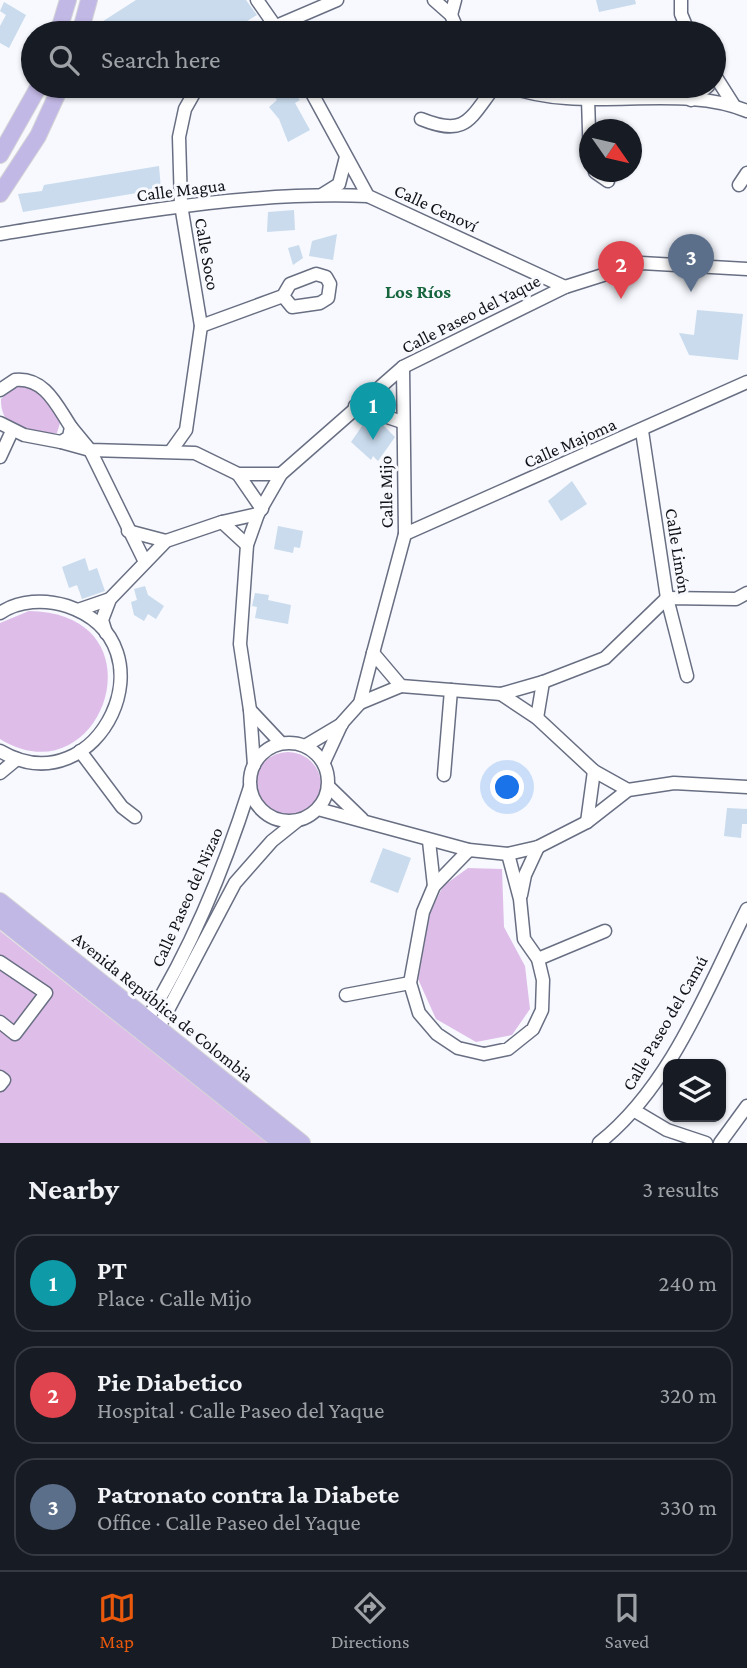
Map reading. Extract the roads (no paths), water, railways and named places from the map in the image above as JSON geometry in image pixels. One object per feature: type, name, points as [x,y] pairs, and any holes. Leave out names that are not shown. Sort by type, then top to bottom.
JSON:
[{"type":"main road","points":[[62,21],[68,0]]},
{"type":"main road","points":[[83,21],[89,0]]},
{"type":"main road","points":[[0,155],[32,98]]},
{"type":"main road","points":[[0,194],[38,136],[55,98]]},
{"type":"main road","name":"Avenida República de Colombia","points":[[0,901],[302,1143]]},
{"type":"main road","name":"Avenida República de Colombia","points":[[0,919],[281,1143]]},
{"type":"street","points":[[257,0],[272,21]]},
{"type":"street","points":[[294,21],[337,0]]},
{"type":"street","points":[[434,0],[451,15],[454,21]]},
{"type":"street","points":[[451,15],[455,0]]},
{"type":"street","points":[[681,0],[684,21]]},
{"type":"street","points":[[726,93],[733,104]]},
{"type":"street","name":"Calle Soco","points":[[172,451],[186,430],[201,326],[181,205],[178,137],[185,108],[191,98]]},
{"type":"street","name":"Calle Cenoví","points":[[314,98],[368,196],[565,287]]},
{"type":"street","points":[[421,119],[446,129],[469,121],[486,98]]},
{"type":"street","points":[[589,119],[588,98],[733,104],[747,111]]},
{"type":"street","points":[[690,101],[694,98]]},
{"type":"street","points":[[323,194],[340,184],[346,157]]},
{"type":"street","points":[[739,186],[747,173]]},
{"type":"street","name":"Calle Magua","points":[[0,234],[181,205],[323,194],[368,196]]},
{"type":"street","name":"Calle Paseo del Yaque","points":[[254,765],[250,710],[240,644],[247,545],[260,511],[281,474],[355,406],[403,368],[565,287],[641,263],[747,269]]},
{"type":"street","points":[[201,326],[283,296]]},
{"type":"street","name":"Calle Mijo","points":[[360,703],[405,534],[403,368]]},
{"type":"street","points":[[0,390],[15,380],[36,383],[50,396],[90,450],[145,562]]},
{"type":"street","name":"Calle Majoma","points":[[405,534],[642,431],[692,405],[747,382]]},
{"type":"street","points":[[732,390],[747,390]]},
{"type":"street","points":[[355,406],[402,422]]},
{"type":"street","points":[[0,424],[12,431],[90,450],[195,453],[238,474],[281,474]]},
{"type":"street","points":[[61,442],[69,438],[71,427]]},
{"type":"street","name":"Calle Soco","points":[[186,430],[195,453]]},
{"type":"street","points":[[0,457],[12,431]]},
{"type":"street","name":"Calle Limón","points":[[642,431],[667,598],[687,676]]},
{"type":"street","points":[[0,751],[17,759],[38,762],[60,760],[80,751],[108,726],[118,699],[120,672],[102,620],[110,599],[166,541],[260,511],[238,474]]},
{"type":"street","points":[[222,522],[247,545]]},
{"type":"street","points":[[128,531],[166,541]]},
{"type":"street","points":[[305,746],[342,723],[360,703],[401,686],[501,694],[543,682],[605,657],[667,598],[736,599],[747,593]]},
{"type":"street","points":[[78,610],[110,599]]},
{"type":"street","points":[[0,613],[30,602],[55,602],[78,610],[94,621],[108,637]]},
{"type":"street","points":[[373,653],[401,686]]},
{"type":"street","points":[[537,718],[543,682]]},
{"type":"street","points":[[444,775],[451,690]]},
{"type":"street","points":[[501,694],[537,718],[594,771],[628,790]]},
{"type":"street","points":[[250,710],[281,743]]},
{"type":"street","points":[[324,762],[305,746],[281,743],[270,748],[254,765],[250,787],[260,809],[271,817],[297,821],[318,809],[328,786],[324,762],[342,723]]},
{"type":"street","points":[[80,751],[122,807],[135,817]]},
{"type":"street","points":[[0,773],[17,759]]},
{"type":"street","points":[[587,822],[594,771]]},
{"type":"street","points":[[318,809],[429,841],[469,850],[508,854],[538,847],[587,822],[628,790],[674,783],[747,786]]},
{"type":"street","points":[[328,786],[365,822]]},
{"type":"street","name":"Calle Paseo del Nizao","points":[[153,1023],[230,850],[250,787]]},
{"type":"street","name":"Calle Paseo del Nizao","points":[[153,1023],[235,883],[272,841],[297,821]]},
{"type":"street","points":[[429,841],[434,886]]},
{"type":"street","points":[[520,899],[525,875],[538,847]]},
{"type":"street","points":[[469,850],[434,886],[424,912],[410,983],[419,1013],[437,1034],[457,1048],[484,1054],[508,1049],[533,1029],[542,1010],[543,981],[538,959],[524,939],[520,899],[508,854]]},
{"type":"street","name":"Calle Paseo del Camú","points":[[599,1143],[635,1111],[677,1044],[747,909]]},
{"type":"street","points":[[538,959],[605,931]]},
{"type":"street","points":[[0,962],[46,993],[15,1034],[0,1022]]},
{"type":"street","points":[[346,995],[410,983]]},
{"type":"street","points":[[0,1077],[4,1080],[0,1085]]},
{"type":"street","points":[[720,1143],[747,1106]]},
{"type":"street","points":[[635,1111],[667,1130],[706,1143]]},
{"type":"place","name":"Patronato contra la Diabete","points":[[691,292]]},
{"type":"place","name":"Pie Diabetico","points":[[621,299]]},
{"type":"place","name":"PT","points":[[373,440]]},
{"type":"district","name":"Los Ríos","points":[[418,291]]}]
